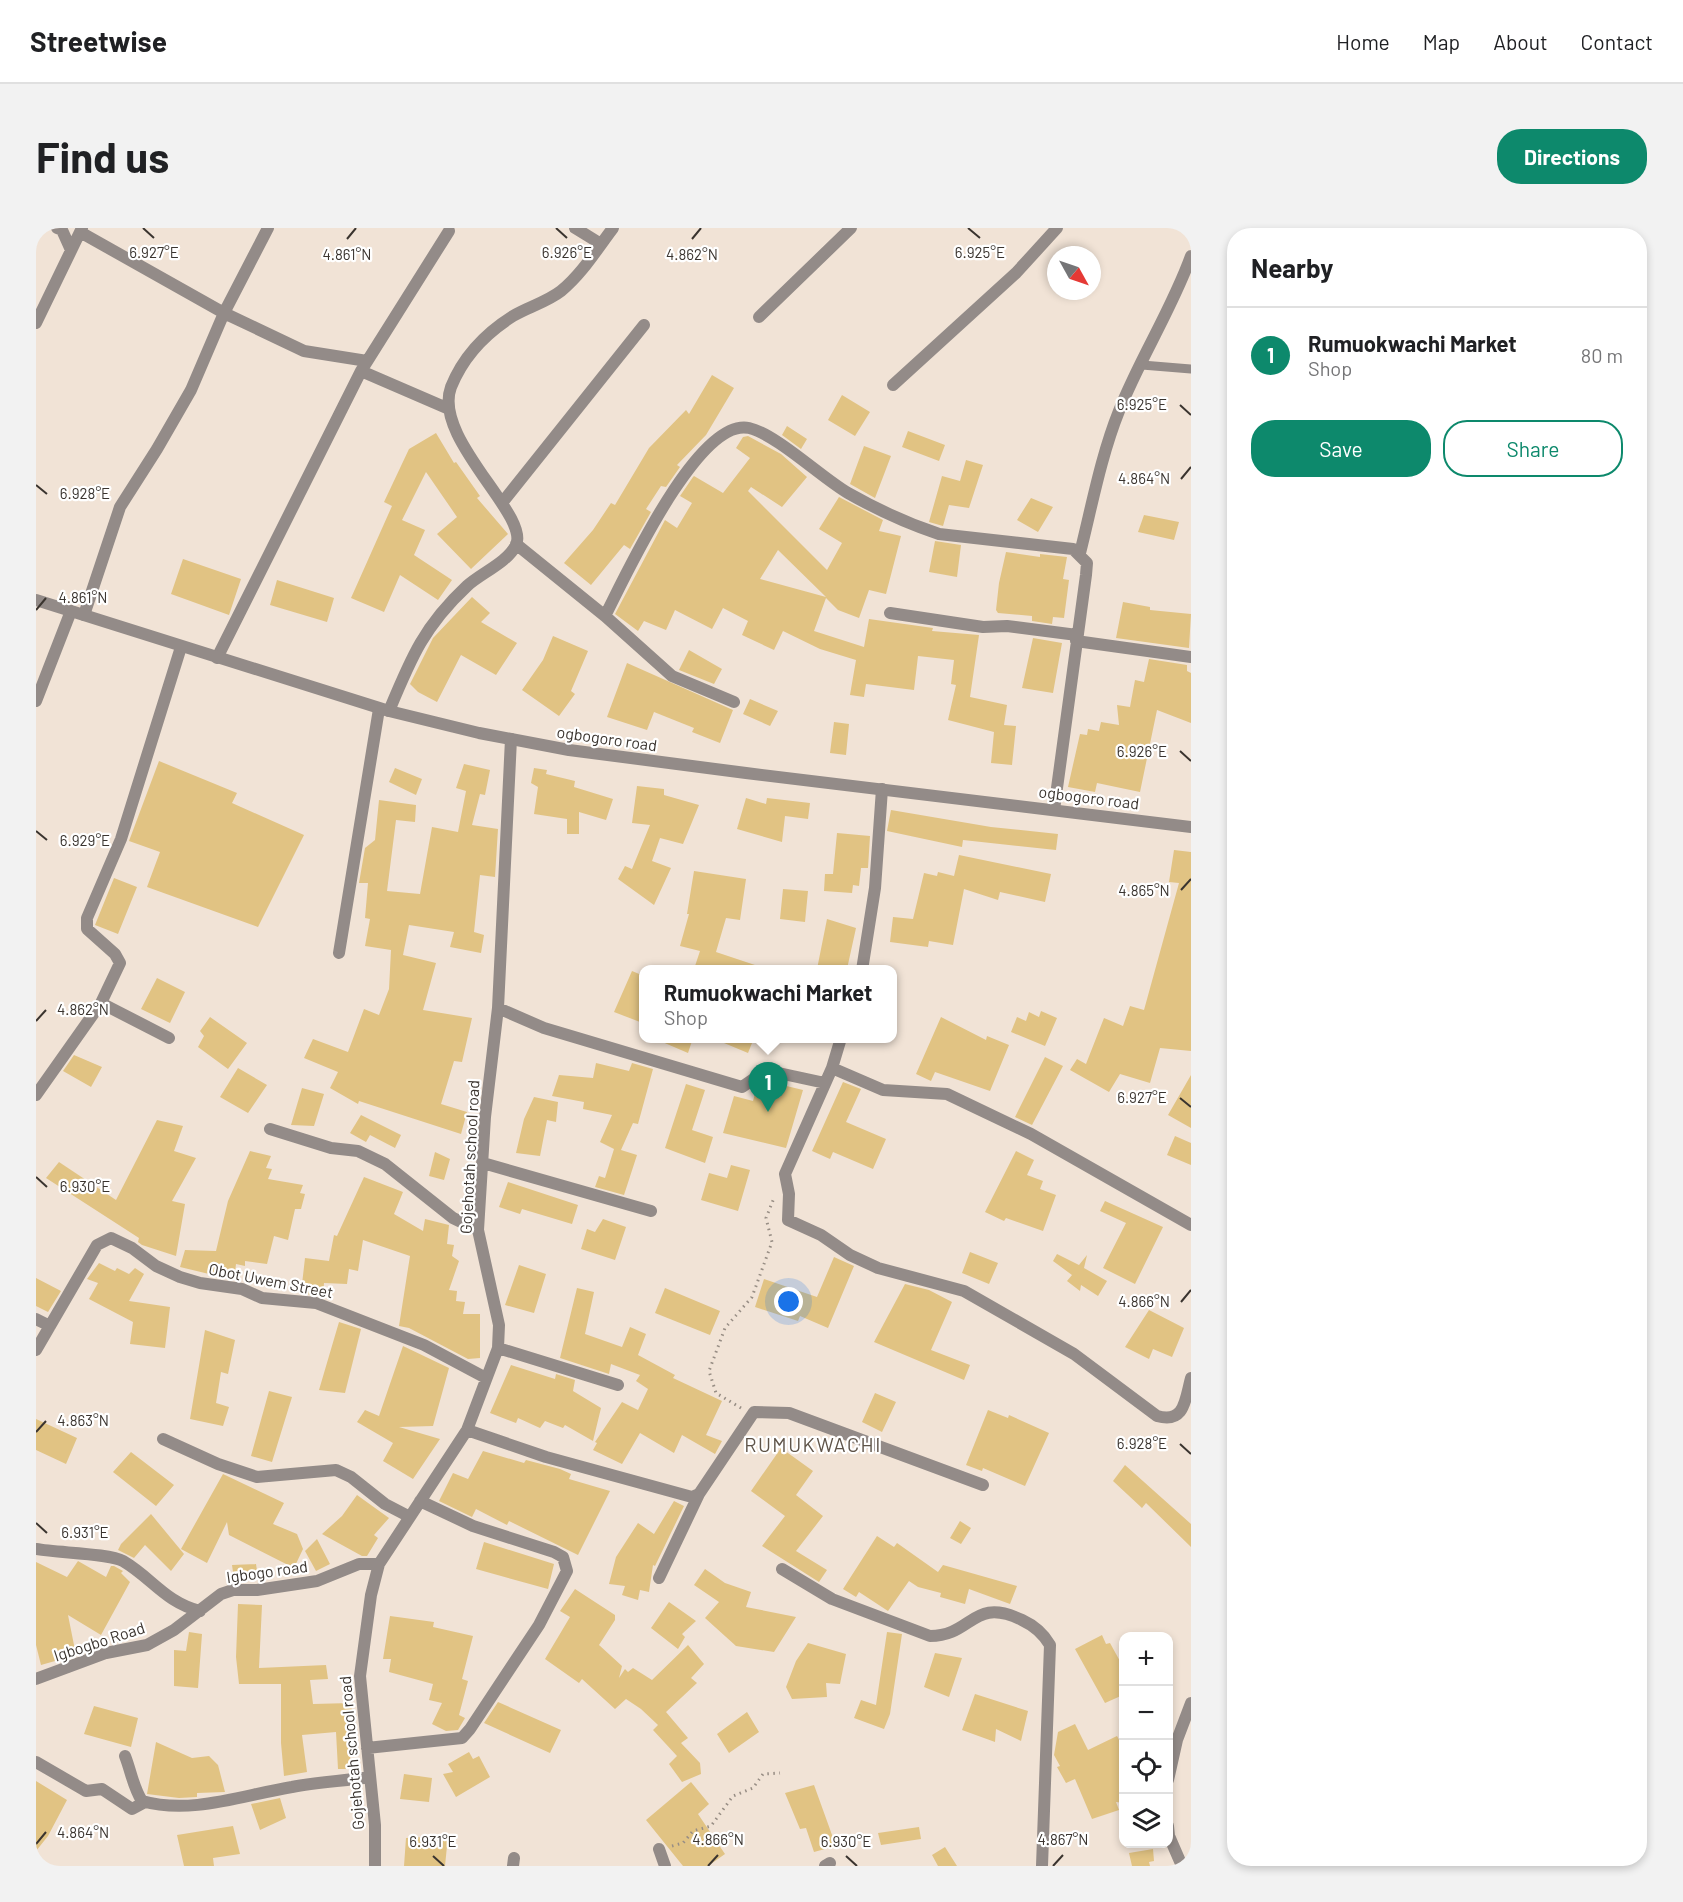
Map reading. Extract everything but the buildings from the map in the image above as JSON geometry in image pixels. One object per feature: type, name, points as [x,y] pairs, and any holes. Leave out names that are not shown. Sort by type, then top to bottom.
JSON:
[{"type":"street","points":[[84,615],[120,507],[191,390],[224,313],[268,228]]},
{"type":"street","points":[[575,228],[601,244]]},
{"type":"street","points":[[339,953],[384,710],[413,652],[432,621],[468,584],[508,554],[516,544],[517,537],[502,503],[459,440],[448,409],[450,390],[458,372],[482,339],[513,316],[559,292],[573,279],[613,228]]},
{"type":"street","points":[[759,316],[851,228]]},
{"type":"street","points":[[893,386],[1016,273],[1057,228]]},
{"type":"street","points":[[70,229],[224,313],[304,351],[364,366],[448,409]]},
{"type":"street","points":[[36,323],[71,250],[70,229]]},
{"type":"street","points":[[217,658],[364,366],[449,231]]},
{"type":"street","points":[[1080,553],[1107,444],[1179,290],[1191,256]]},
{"type":"street","points":[[502,503],[644,326]]},
{"type":"street","points":[[605,616],[669,494],[701,453],[731,430],[748,428],[767,436],[848,493],[919,527],[939,534],[1009,540],[1073,549],[1080,553],[1087,563],[1054,810]]},
{"type":"street","points":[[516,544],[605,616],[672,676],[734,702]]},
{"type":"street","name":"ogbogoro road","points":[[36,600],[384,710],[511,739],[581,751],[1191,827]]},
{"type":"street","points":[[36,701],[70,611]]},
{"type":"street","points":[[890,613],[982,627],[1007,626],[1191,657]]},
{"type":"street","points":[[36,1095],[101,1003],[120,963],[115,954],[87,929],[87,918],[121,839],[181,647]]},
{"type":"street","name":"Gojehotah school road","points":[[375,1866],[370,1777],[360,1676],[371,1595],[379,1564],[467,1430],[498,1348],[499,1325],[478,1230],[498,1008],[511,739]]},
{"type":"street","points":[[863,965],[875,888],[882,789]]},
{"type":"street","points":[[101,1003],[169,1038]]},
{"type":"street","points":[[498,1008],[544,1028],[686,1068],[726,1084],[742,1087],[758,1076],[774,1072],[825,1083]]},
{"type":"street","points":[[840,1043],[832,1068],[785,1174],[789,1194],[788,1220],[821,1235],[850,1255],[878,1268],[964,1291],[1074,1354],[1157,1416],[1175,1418],[1182,1409],[1191,1378]]},
{"type":"street","points":[[832,1068],[883,1090],[947,1094],[1031,1134],[1191,1225]]},
{"type":"street","points":[[270,1129],[331,1148],[358,1151],[376,1159],[453,1218],[478,1230]]},
{"type":"street","points":[[483,1163],[651,1211]]},
{"type":"street","name":"Obot Uwem Street","points":[[36,1350],[97,1245],[111,1238],[132,1248],[156,1266],[180,1277],[200,1283],[242,1289],[262,1298],[316,1303],[424,1345],[486,1378]]},
{"type":"street","points":[[36,1319],[50,1326]]},
{"type":"street","points":[[498,1348],[618,1385]]},
{"type":"street","points":[[658,1578],[699,1494],[752,1414],[761,1411],[789,1413],[983,1485]]},
{"type":"street","points":[[467,1430],[557,1461],[692,1497],[699,1494]]},
{"type":"street","points":[[163,1439],[219,1464],[257,1477],[336,1470],[351,1477],[385,1504],[410,1517]]},
{"type":"street","points":[[367,1748],[462,1738],[539,1625],[567,1571],[563,1557],[554,1552],[473,1526],[420,1501]]},
{"type":"street","points":[[36,1549],[59,1554],[105,1556],[123,1561],[161,1593],[183,1607],[201,1611]]},
{"type":"street","name":"Igbogo road","points":[[201,1611],[221,1594],[233,1590],[257,1590],[317,1581],[359,1564],[379,1564]]},
{"type":"street","points":[[782,1569],[832,1599],[930,1636],[944,1636],[986,1612],[1003,1611],[1044,1634],[1050,1645],[1042,1866]]},
{"type":"street","name":"Igbogbo Road","points":[[36,1679],[106,1653],[147,1645],[201,1611]]},
{"type":"street","points":[[1173,1758],[1191,1702]]},
{"type":"street","points":[[125,1756],[132,1773],[134,1789],[145,1802],[160,1806],[261,1795],[290,1787],[370,1777]]},
{"type":"street","points":[[36,1762],[86,1791],[102,1789],[132,1809],[145,1802]]},
{"type":"street","points":[[1173,1845],[1182,1866]]},
{"type":"street","points":[[659,1849],[665,1866]]},
{"type":"lane","points":[[1142,365],[1191,369]]},
{"type":"path","points":[[752,1414],[716,1392],[709,1371],[725,1328],[752,1297],[772,1242],[766,1218],[775,1196]]},
{"type":"path","points":[[659,1849],[683,1843],[693,1831],[711,1826],[733,1796],[753,1788],[763,1774],[780,1773]]},
{"type":"place","name":"Rumuokwachi Market","points":[[768,1112]]},
{"type":"district","name":"RUMUKWACHI","points":[[813,1444]]}]
